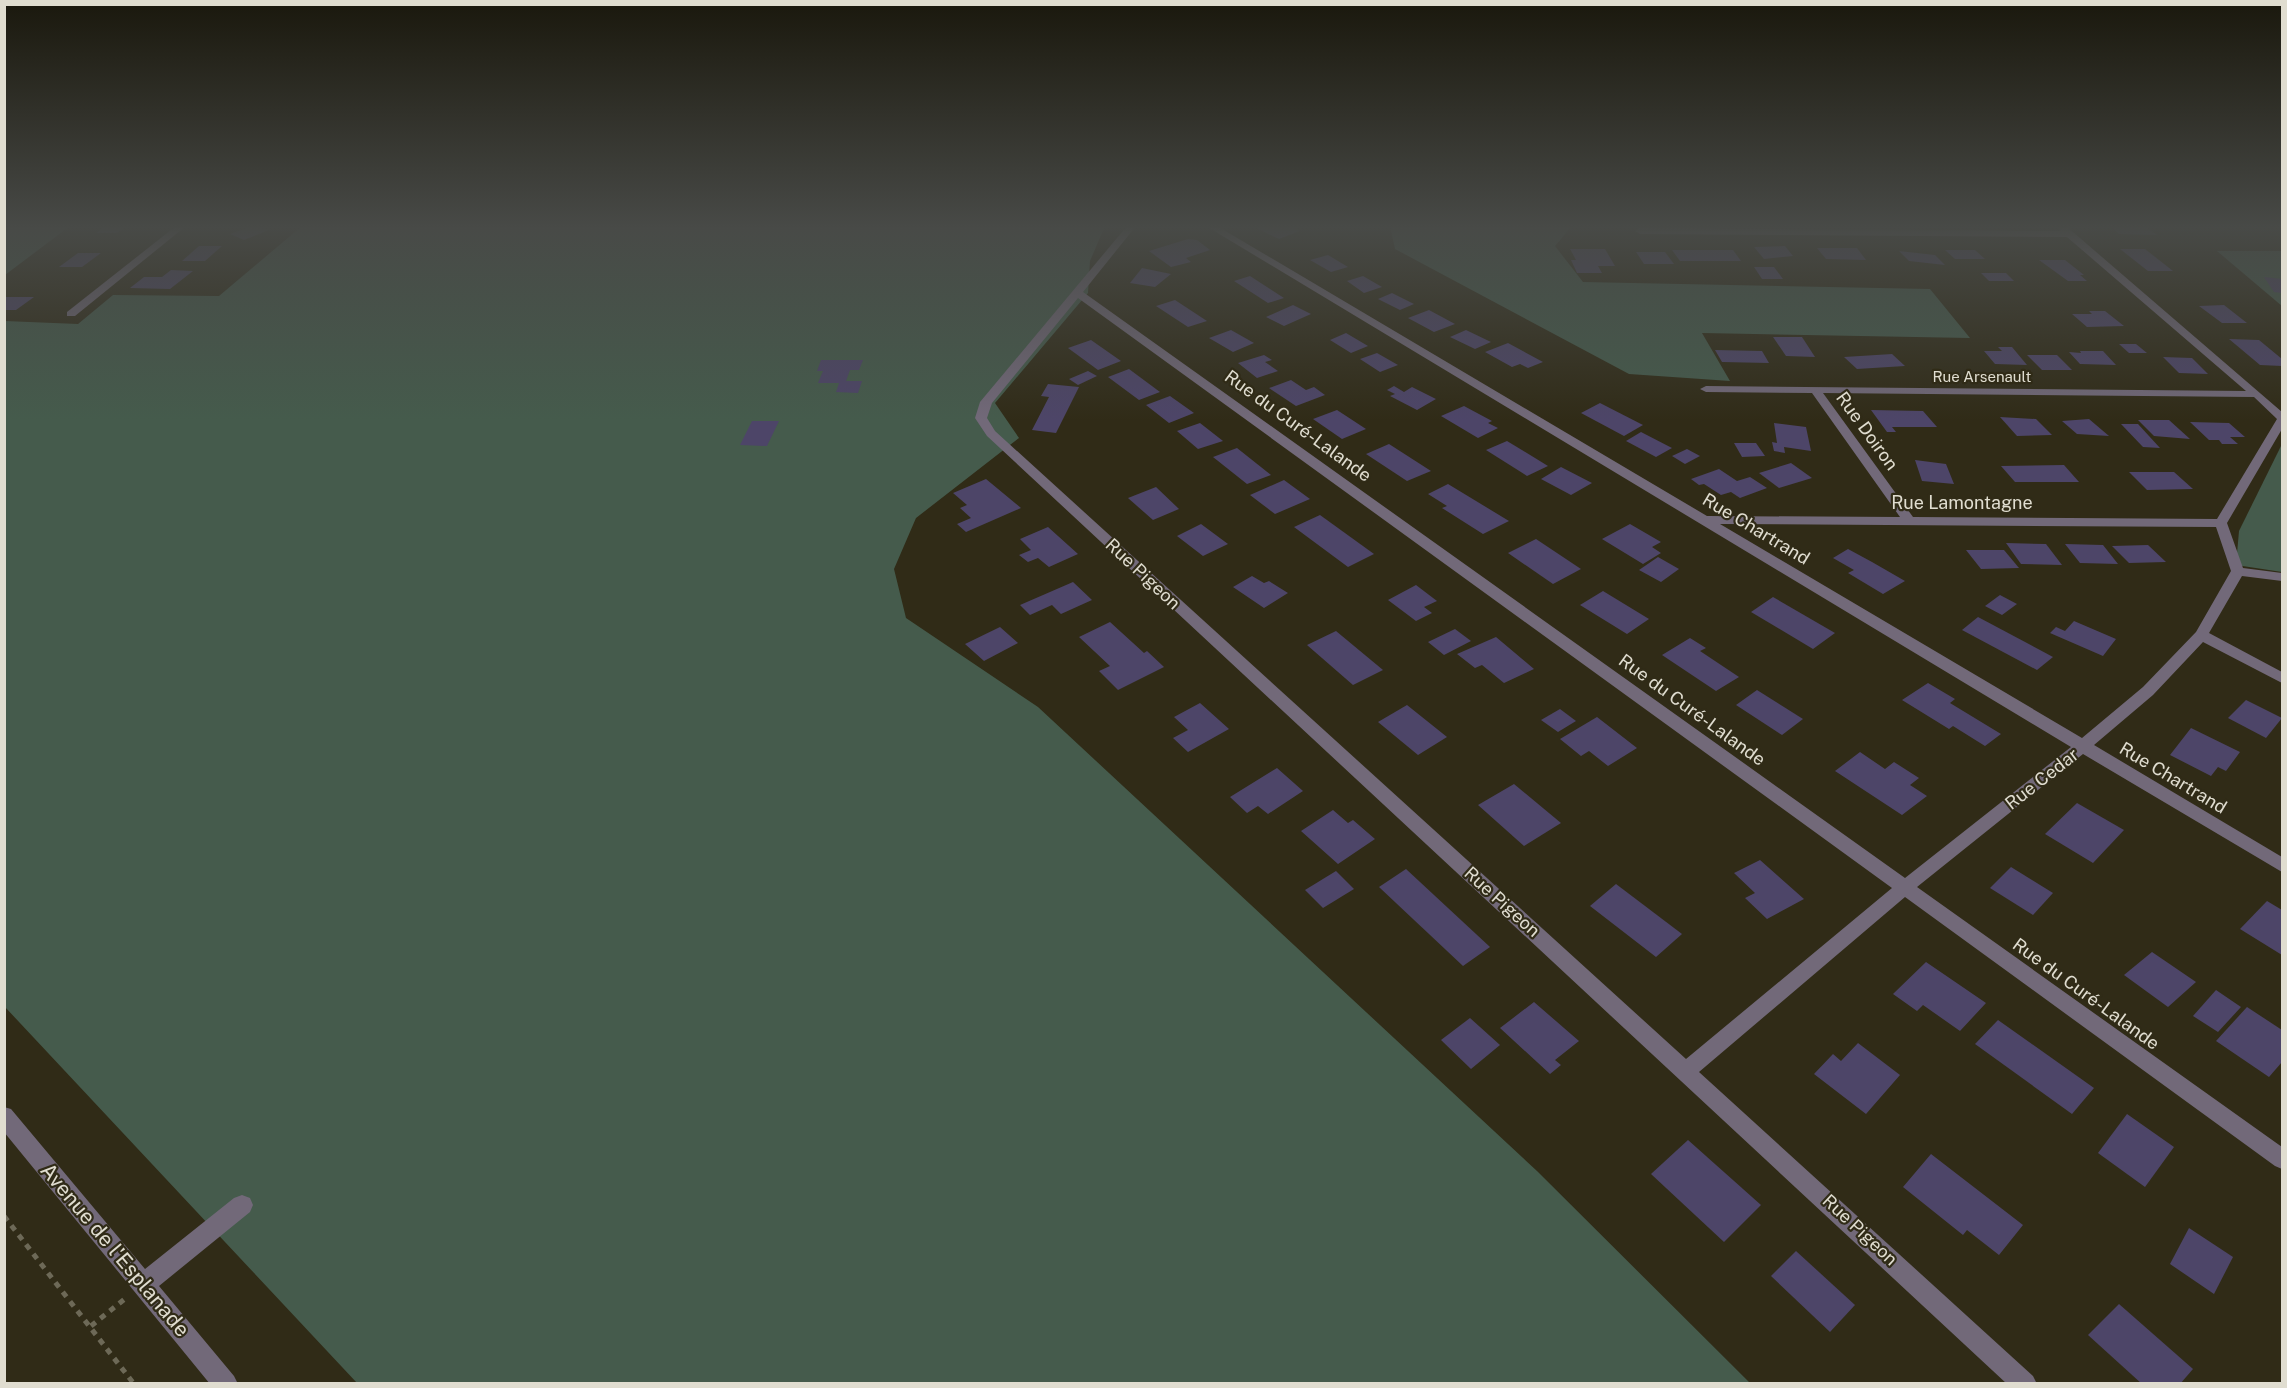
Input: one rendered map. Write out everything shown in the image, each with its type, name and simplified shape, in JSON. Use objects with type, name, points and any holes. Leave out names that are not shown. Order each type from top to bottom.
[{"type":"street","points":[[71,314],[100,291]]},
{"type":"street","name":"Rue Chartrand","points":[[1319,291],[2283,865]]},
{"type":"street","points":[[2136,291],[2258,394],[2283,419],[2221,523],[2238,571],[2283,577]]},
{"type":"street","name":"Rue Pigeon","points":[[1078,293],[986,402],[981,418],[991,433],[1687,1070],[2025,1383]]},
{"type":"street","name":"Rue du Curé-Lalande","points":[[1078,293],[2283,1159]]},
{"type":"street","name":"Rue Arsenault","points":[[1706,388],[2258,394]]},
{"type":"street","name":"Rue Doiron","points":[[1815,390],[1910,522]]},
{"type":"street","name":"Rue Lamontagne","points":[[1703,520],[2221,523]]},
{"type":"street","name":"Rue Cedar","points":[[1687,1070],[1905,888],[2082,747],[2148,691],[2201,636],[2238,571]]},
{"type":"street","points":[[2201,636],[2283,678]]},
{"type":"street","name":"Avenue de l'Esplanade","points":[[4,1116],[226,1383]]},
{"type":"street","points":[[144,1284],[242,1204]]},
{"type":"path","points":[[4,1216],[134,1383]]},
{"type":"path","points":[[91,1326],[144,1284]]},
{"type":"green space","points":[[225,291],[1088,291],[995,403],[1019,438],[916,518],[894,569],[906,618],[1038,707],[1537,1171],[1750,1383],[357,1383],[5,1007],[5,321],[78,324],[113,295],[219,296]]},
{"type":"green space","points":[[1473,291],[1931,291],[1970,338],[1702,333],[1730,381],[1629,374]]},
{"type":"green space","points":[[2264,291],[2282,291],[2282,306]]},
{"type":"green space","points":[[2282,444],[2282,572],[2236,565],[2239,531]]},
{"type":"building","points":[[1249,291],[1273,291],[1284,298],[1268,303]]},
{"type":"building","points":[[1392,293],[1414,304],[1400,310],[1378,299]]},
{"type":"building","points":[[4,297],[34,297],[16,310],[4,310]]},
{"type":"building","points":[[1175,300],[1207,321],[1188,327],[1156,306]]},
{"type":"building","points":[[1293,305],[1311,314],[1284,326],[1266,317]]},
{"type":"building","points":[[2224,305],[2247,323],[2222,323],[2199,306]]},
{"type":"building","points":[[1429,310],[1455,324],[1434,332],[1408,318]]},
{"type":"building","points":[[2089,311],[2105,311],[2124,326],[2087,327],[2072,314],[2092,314]]},
{"type":"building","points":[[1231,330],[1254,343],[1233,352],[1209,338]]},
{"type":"building","points":[[1466,330],[1491,342],[1475,349],[1450,337]]},
{"type":"building","points":[[1346,333],[1368,346],[1351,353],[1330,340]]},
{"type":"building","points":[[1773,337],[1802,337],[1815,357],[1786,356]]},
{"type":"building","points":[[2229,339],[2259,340],[2282,359],[2282,366],[2260,365]]},
{"type":"building","points":[[1091,340],[1121,361],[1098,370],[1068,348]]},
{"type":"building","points":[[1508,343],[1543,362],[1528,368],[1520,364],[1512,367],[1485,352]]},
{"type":"building","points":[[2119,344],[2136,344],[2147,353],[2129,353]]},
{"type":"building","points":[[1998,347],[2012,347],[2027,365],[1995,364],[1984,351],[2002,351]]},
{"type":"building","points":[[1715,350],[1762,351],[1769,363],[1722,362]]},
{"type":"building","points":[[2080,351],[2103,351],[2116,365],[2080,364],[2069,352],[2081,353]]},
{"type":"building","points":[[1377,353],[1398,365],[1380,372],[1360,359]]},
{"type":"building","points":[[1892,354],[1905,366],[1857,369],[1844,357]]},
{"type":"building","points":[[1264,355],[1272,360],[1265,362],[1278,371],[1257,378],[1238,363]]},
{"type":"building","points":[[2027,355],[2057,355],[2072,370],[2042,370]]},
{"type":"building","points":[[2163,357],[2192,358],[2208,374],[2179,373]]},
{"type":"building","points":[[821,360],[863,360],[859,370],[850,370],[846,381],[862,381],[858,393],[836,392],[839,383],[818,383],[823,371],[817,371]]},
{"type":"building","points":[[1129,369],[1160,392],[1139,400],[1108,377]]},
{"type":"building","points":[[1088,371],[1097,376],[1078,385],[1069,379]]},
{"type":"building","points":[[1291,380],[1306,390],[1314,387],[1325,395],[1296,406],[1269,388]]},
{"type":"building","points":[[1048,384],[1079,387],[1056,433],[1032,430],[1049,397],[1041,396]]},
{"type":"building","points":[[1394,386],[1404,392],[1412,387],[1436,399],[1417,410],[1390,396],[1395,394],[1387,390]]},
{"type":"building","points":[[1170,396],[1194,413],[1169,423],[1146,405]]},
{"type":"building","points":[[1600,403],[1643,425],[1624,436],[1581,413]]},
{"type":"building","points":[[1464,406],[1492,421],[1488,423],[1498,428],[1478,438],[1441,416]]},
{"type":"building","points":[[1337,410],[1366,429],[1342,439],[1313,419]]},
{"type":"building","points":[[1871,410],[1923,411],[1937,427],[1892,427],[1896,432],[1887,432]]},
{"type":"building","points":[[2000,417],[2036,419],[2052,435],[2017,436]]},
{"type":"building","points":[[2089,419],[2109,436],[2077,434],[2062,421]]},
{"type":"building","points":[[2138,420],[2169,420],[2190,439],[2154,436]]},
{"type":"building","points":[[752,421],[779,421],[767,446],[740,445]]},
{"type":"building","points":[[2190,422],[2229,423],[2245,437],[2230,437],[2238,444],[2222,444],[2219,440],[2209,440]]},
{"type":"building","points":[[1200,423],[1223,441],[1198,449],[1177,431]]},
{"type":"building","points":[[1774,423],[1806,427],[1811,451],[1784,447],[1785,453],[1774,451],[1772,442],[1777,443]]},
{"type":"building","points":[[2121,424],[2138,424],[2160,448],[2143,447]]},
{"type":"building","points":[[1641,432],[1672,448],[1656,457],[1626,441]]},
{"type":"building","points":[[1507,441],[1548,466],[1527,476],[1486,450]]},
{"type":"building","points":[[1734,443],[1756,443],[1765,456],[1742,457]]},
{"type":"building","points":[[1389,444],[1431,471],[1407,481],[1366,454]]},
{"type":"building","points":[[1237,448],[1271,475],[1247,484],[1213,457]]},
{"type":"building","points":[[1687,449],[1700,456],[1685,464],[1672,456]]},
{"type":"building","points":[[1915,460],[1946,464],[1954,484],[1922,481]]},
{"type":"building","points":[[1791,463],[1812,478],[1779,488],[1759,473]]},
{"type":"building","points":[[2064,465],[2079,482],[2015,482],[2001,466]]},
{"type":"building","points":[[1561,467],[1592,483],[1571,495],[1541,479]]},
{"type":"building","points":[[1719,469],[1737,481],[1750,477],[1767,488],[1740,498],[1731,492],[1721,495],[1691,479]]},
{"type":"building","points":[[2129,472],[2174,472],[2193,489],[2147,490]]},
{"type":"building","points":[[986,479],[1021,508],[966,532],[957,524],[971,518],[960,508],[967,505],[953,493]]},
{"type":"building","points":[[1284,480],[1310,499],[1275,514],[1250,495]]},
{"type":"building","points":[[1448,484],[1509,521],[1483,534],[1442,508],[1447,506],[1428,494]]},
{"type":"building","points":[[1156,487],[1179,509],[1153,520],[1128,498]]},
{"type":"building","points":[[1320,515],[1374,554],[1348,567],[1294,527]]},
{"type":"building","points":[[1201,524],[1228,544],[1203,556],[1177,536]]},
{"type":"building","points":[[1630,524],[1661,542],[1652,547],[1661,553],[1643,564],[1602,539]]},
{"type":"building","points":[[1048,527],[1078,554],[1049,567],[1038,558],[1028,562],[1019,555],[1031,550],[1020,539]]},
{"type":"building","points":[[1536,539],[1581,569],[1553,584],[1508,553]]},
{"type":"building","points":[[2006,543],[2046,544],[2062,565],[2021,564]]},
{"type":"building","points":[[2065,544],[2103,545],[2118,564],[2080,563]]},
{"type":"building","points":[[2148,545],[2166,562],[2129,563],[2112,546]]},
{"type":"building","points":[[1848,549],[1905,581],[1883,594],[1848,573],[1854,570],[1833,558]]},
{"type":"building","points":[[1966,550],[2004,550],[2019,568],[1981,569]]},
{"type":"building","points":[[1658,557],[1679,569],[1661,582],[1639,570]]},
{"type":"building","points":[[1252,576],[1264,583],[1269,581],[1288,593],[1264,608],[1233,587]]},
{"type":"building","points":[[1073,582],[1092,600],[1061,614],[1052,605],[1030,615],[1020,605]]},
{"type":"building","points":[[1416,585],[1437,601],[1424,607],[1432,613],[1416,621],[1388,600]]},
{"type":"building","points":[[1603,591],[1649,619],[1627,634],[1580,605]]},
{"type":"building","points":[[2000,595],[2017,604],[2002,615],[1985,606]]},
{"type":"building","points":[[1773,597],[1835,633],[1813,649],[1751,612]]},
{"type":"building","points":[[1978,617],[2053,657],[2037,670],[1962,630]]},
{"type":"building","points":[[2074,621],[2116,639],[2103,656],[2050,633],[2056,627],[2065,631]]},
{"type":"building","points":[[1110,622],[1144,653],[1147,651],[1164,667],[1118,690],[1099,671],[1110,666],[1079,637]]},
{"type":"building","points":[[1000,627],[1018,643],[984,661],[965,644]]},
{"type":"building","points":[[1455,629],[1471,641],[1444,655],[1428,642]]},
{"type":"building","points":[[1336,631],[1383,670],[1353,685],[1307,645]]},
{"type":"building","points":[[1496,637],[1534,669],[1504,683],[1482,665],[1475,668],[1457,654]]},
{"type":"building","points":[[1690,638],[1706,648],[1700,651],[1739,677],[1716,691],[1662,655]]},
{"type":"building","points":[[1928,683],[1955,699],[1950,703],[2001,734],[1985,746],[1953,726],[1949,729],[1902,700]]},
{"type":"building","points":[[1757,690],[1803,719],[1782,735],[1736,705]]},
{"type":"building","points":[[2246,700],[2282,718],[2266,738],[2228,718]]},
{"type":"building","points":[[1200,703],[1229,729],[1188,752],[1173,738],[1188,730],[1174,717]]},
{"type":"building","points":[[1407,705],[1447,737],[1418,755],[1378,722]]},
{"type":"building","points":[[1560,709],[1576,721],[1558,732],[1541,720]]},
{"type":"building","points":[[1597,717],[1637,748],[1608,766],[1589,751],[1581,756],[1560,739]]},
{"type":"building","points":[[2191,728],[2240,752],[2226,771],[2218,767],[2211,776],[2170,755]]},
{"type":"building","points":[[1860,752],[1885,769],[1894,762],[1919,778],[1910,785],[1927,796],[1902,815],[1835,771]]},
{"type":"building","points":[[1277,768],[1303,791],[1268,814],[1258,806],[1247,813],[1230,797]]},
{"type":"building","points":[[1514,784],[1561,823],[1524,846],[1478,805]]},
{"type":"building","points":[[2077,803],[2124,830],[2093,863],[2045,834]]},
{"type":"building","points":[[1333,810],[1348,823],[1353,820],[1375,839],[1338,864],[1301,831]]},
{"type":"building","points":[[1760,860],[1804,899],[1767,919],[1745,898],[1755,893],[1734,873]]},
{"type":"building","points":[[2011,867],[2053,893],[2033,915],[1990,888]]},
{"type":"building","points":[[1406,869],[1490,947],[1463,966],[1379,887]]},
{"type":"building","points":[[1336,871],[1354,889],[1323,908],[1305,890]]},
{"type":"building","points":[[1616,884],[1682,934],[1656,957],[1590,906]]},
{"type":"building","points":[[2267,901],[2282,910],[2282,955],[2240,929]]},
{"type":"building","points":[[2152,952],[2196,982],[2168,1007],[2124,975]]},
{"type":"building","points":[[1926,962],[1986,1003],[1960,1031],[1923,1005],[1917,1011],[1893,994]]},
{"type":"building","points":[[2216,990],[2241,1007],[2218,1032],[2193,1016]]},
{"type":"building","points":[[1534,1002],[1579,1041],[1555,1060],[1561,1065],[1550,1074],[1500,1028]]},
{"type":"building","points":[[2247,1007],[2282,1030],[2282,1062],[2269,1077],[2216,1041]]},
{"type":"building","points":[[1470,1018],[1500,1045],[1471,1069],[1441,1040]]},
{"type":"building","points":[[1998,1020],[2094,1088],[2072,1114],[1975,1044]]},
{"type":"building","points":[[1858,1043],[1900,1075],[1866,1114],[1814,1074],[1833,1054],[1841,1061]]},
{"type":"building","points":[[2127,1114],[2174,1147],[2145,1187],[2098,1153]]},
{"type":"building","points":[[1688,1140],[1761,1205],[1724,1242],[1651,1174]]},
{"type":"building","points":[[1931,1154],[2023,1225],[1999,1255],[1967,1230],[1963,1235],[1903,1187]]},
{"type":"building","points":[[2189,1228],[2233,1257],[2214,1294],[2170,1264]]},
{"type":"building","points":[[1796,1251],[1855,1305],[1830,1332],[1771,1276]]},
{"type":"building","points":[[2119,1304],[2193,1369],[2180,1384],[2142,1384],[2088,1335]]}]
